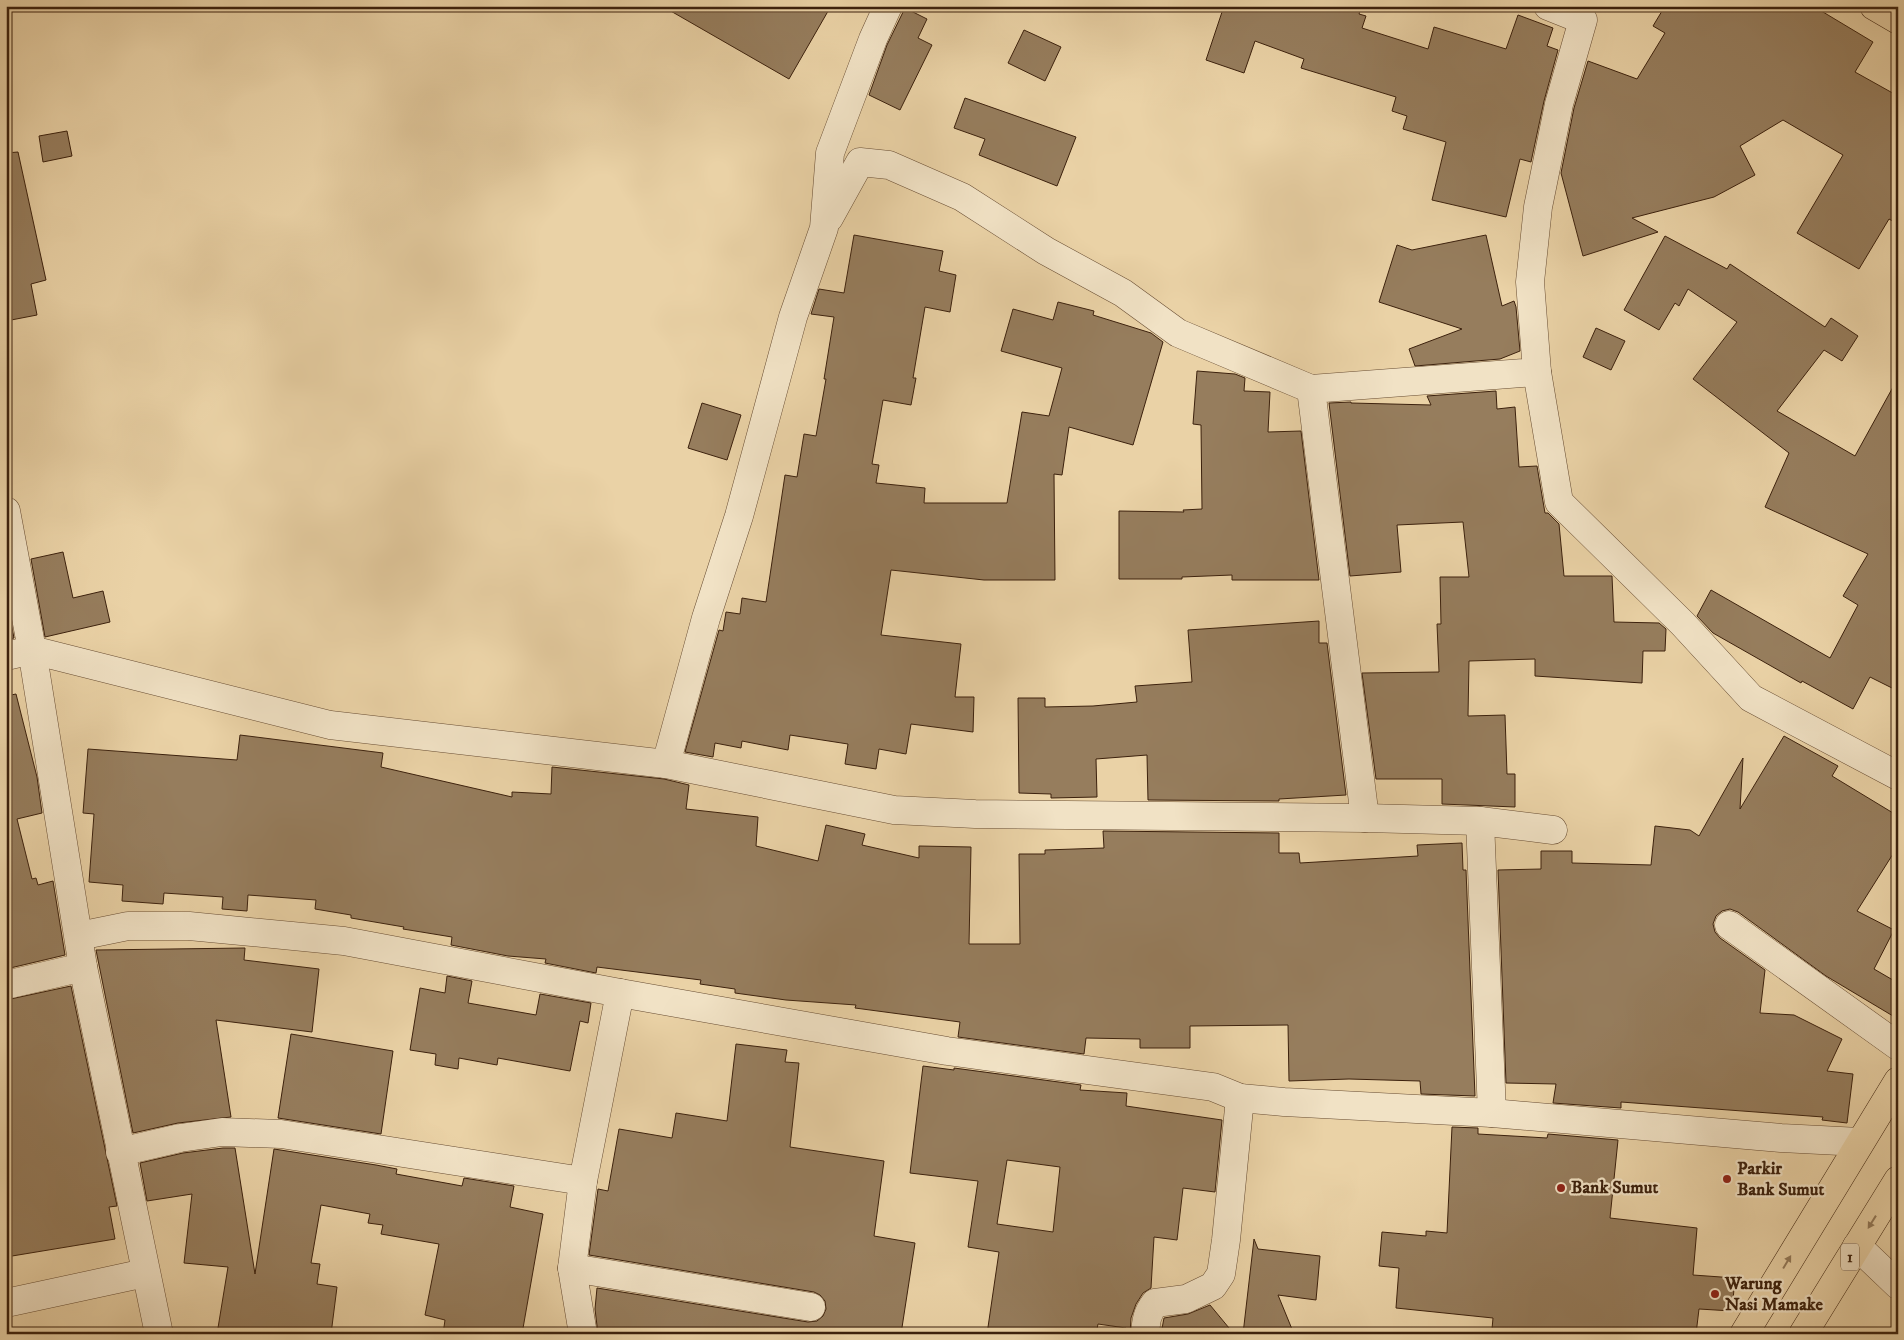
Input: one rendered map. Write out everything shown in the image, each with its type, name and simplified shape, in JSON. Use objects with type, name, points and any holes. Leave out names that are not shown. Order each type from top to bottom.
[{"type":"highway","points":[[1874,6],[1898,20]]},
{"type":"highway","points":[[1744,1334],[1898,1081]]},
{"type":"highway","name":"1","points":[[1803,1334],[1898,1180]]},
{"type":"street","points":[[824,228],[830,153],[873,38],[888,6]]},
{"type":"street","points":[[1548,6],[1589,13],[1559,104],[1538,207],[1530,282],[1537,372],[1559,502],[1683,624],[1751,698],[1898,776]]},
{"type":"street","points":[[666,764],[706,618],[739,516],[793,317],[824,228],[860,162],[889,165],[962,197],[1046,251],[1123,293],[1178,333],[1311,389],[1537,372]]},
{"type":"street","points":[[1311,389],[1365,818]]},
{"type":"street","points":[[6,511],[32,650],[83,967],[159,1334]]},
{"type":"street","points":[[6,656],[32,650],[330,725],[666,764],[894,810],[975,814],[1480,821],[1553,830]]},
{"type":"street","points":[[1480,821],[1492,1112]]},
{"type":"street","points":[[1730,925],[1898,1046]]},
{"type":"street","points":[[79,936],[128,926],[189,926],[344,941],[620,993],[947,1050],[1213,1087],[1240,1098],[1284,1102],[1492,1112],[1781,1138],[1860,1142]]},
{"type":"street","points":[[6,985],[83,967]]},
{"type":"street","points":[[582,1334],[572,1268],[583,1181],[620,993]]},
{"type":"street","points":[[1145,1334],[1146,1317],[1149,1309],[1155,1303],[1186,1300],[1212,1286],[1221,1274],[1240,1098]]},
{"type":"street","points":[[120,1152],[180,1138],[222,1132],[281,1134],[583,1181]]},
{"type":"street","points":[[1857,1246],[1898,1285]]},
{"type":"street","points":[[572,1268],[811,1307]]},
{"type":"street","points":[[6,1303],[146,1273]]},
{"type":"building","points":[[662,6],[831,6],[789,79]]},
{"type":"building","points":[[1224,6],[1362,6],[1359,14],[1366,16],[1362,28],[1428,49],[1434,27],[1506,49],[1518,15],[1553,28],[1547,46],[1558,50],[1544,101],[1531,162],[1520,159],[1506,217],[1432,200],[1446,142],[1403,129],[1407,116],[1392,111],[1396,97],[1301,68],[1304,59],[1255,41],[1244,73],[1206,60]]},
{"type":"building","points":[[1665,6],[1813,6],[1873,42],[1855,72],[1898,96],[1898,224],[1889,219],[1859,269],[1797,233],[1843,155],[1783,120],[1740,146],[1755,175],[1714,197],[1632,218],[1658,232],[1583,256],[1561,173],[1574,108],[1588,61],[1637,79],[1665,33],[1653,26]]},
{"type":"building","points":[[905,8],[927,19],[918,38],[932,45],[900,110],[869,95],[887,45]]},
{"type":"building","points":[[1024,30],[1061,47],[1045,81],[1008,63]]},
{"type":"building","points":[[965,98],[1076,137],[1057,186],[979,155],[985,139],[954,128]]},
{"type":"building","points":[[67,131],[72,156],[43,162],[39,136]]},
{"type":"building","points":[[18,152],[46,280],[31,284],[37,315],[6,321],[6,153]]},
{"type":"building","points":[[854,235],[943,251],[939,271],[956,275],[950,312],[925,307],[913,378],[916,378],[911,405],[883,400],[872,464],[879,465],[876,483],[925,488],[924,503],[1007,503],[1022,412],[1049,416],[1062,368],[1001,351],[1013,309],[1053,320],[1058,302],[1094,311],[1093,315],[1151,333],[1163,342],[1133,445],[1069,427],[1062,475],[1054,474],[1055,580],[984,580],[891,570],[881,635],[961,644],[955,697],[974,697],[973,732],[911,724],[906,754],[879,749],[876,769],[845,764],[848,744],[790,735],[788,750],[742,741],[741,748],[715,743],[713,757],[685,752],[719,630],[723,631],[726,612],[740,614],[742,598],[766,602],[785,475],[797,477],[804,434],[816,436],[826,379],[824,379],[834,317],[811,314],[819,289],[844,293]]},
{"type":"building","points":[[1486,235],[1502,306],[1514,301],[1516,307],[1520,351],[1500,359],[1415,366],[1409,349],[1462,329],[1379,302],[1397,245],[1412,250]]},
{"type":"building","points":[[1665,236],[1727,269],[1730,264],[1825,327],[1831,318],[1858,336],[1842,361],[1824,350],[1777,411],[1855,456],[1898,378],[1898,691],[1870,677],[1853,709],[1802,681],[1801,683],[1713,633],[1697,616],[1711,590],[1830,658],[1858,605],[1843,596],[1868,554],[1765,507],[1789,453],[1693,379],[1737,322],[1688,289],[1679,306],[1675,303],[1659,330],[1624,310]]},
{"type":"building","points":[[1596,328],[1625,341],[1611,370],[1583,357]]},
{"type":"building","points":[[1197,371],[1235,374],[1245,378],[1244,391],[1270,392],[1268,432],[1301,431],[1319,580],[1232,580],[1232,575],[1182,577],[1182,579],[1119,579],[1119,511],[1184,512],[1183,510],[1202,509],[1201,425],[1193,424]]},
{"type":"building","points":[[1496,391],[1497,409],[1515,407],[1519,467],[1537,466],[1545,513],[1548,513],[1559,524],[1564,576],[1612,576],[1614,622],[1659,623],[1666,629],[1665,651],[1643,651],[1642,683],[1535,676],[1535,659],[1469,661],[1468,716],[1505,715],[1507,774],[1515,774],[1515,807],[1442,804],[1442,779],[1376,779],[1362,673],[1439,672],[1437,624],[1441,624],[1440,577],[1469,577],[1463,522],[1397,525],[1401,572],[1350,576],[1329,403],[1431,405],[1427,396]]},
{"type":"building","points":[[702,403],[741,415],[727,460],[688,448]]},
{"type":"building","points":[[63,552],[73,598],[103,591],[110,622],[45,637],[31,559]]},
{"type":"building","points":[[6,597],[14,638],[6,640]]},
{"type":"building","points":[[1319,621],[1319,643],[1327,643],[1346,795],[1279,799],[1279,801],[1148,800],[1147,755],[1096,759],[1097,797],[1051,798],[1051,794],[1019,793],[1018,698],[1045,698],[1045,707],[1093,706],[1137,702],[1135,686],[1192,682],[1188,630]]},
{"type":"building","points":[[16,694],[37,777],[42,813],[17,819],[32,879],[36,878],[38,885],[53,881],[65,955],[6,969],[6,696]]},
{"type":"building","points":[[240,735],[383,753],[381,767],[512,797],[512,792],[551,794],[552,767],[664,779],[689,785],[686,809],[758,817],[756,846],[818,861],[826,825],[865,834],[862,845],[919,858],[919,846],[971,847],[969,944],[1020,944],[1019,854],[1045,854],[1045,850],[1104,848],[1103,831],[1279,833],[1279,853],[1299,853],[1300,863],[1418,856],[1417,845],[1462,843],[1463,870],[1466,870],[1475,1096],[1421,1094],[1420,1081],[1349,1079],[1289,1081],[1288,1025],[1190,1026],[1190,1048],[1140,1048],[1140,1039],[1086,1038],[1084,1054],[958,1037],[960,1022],[855,1008],[856,1005],[786,1000],[735,993],[735,989],[700,984],[701,980],[597,967],[596,973],[545,963],[546,959],[508,956],[451,945],[452,937],[403,929],[404,927],[351,918],[351,915],[315,909],[316,900],[248,895],[247,911],[222,909],[223,897],[164,893],[163,904],[122,901],[123,885],[89,882],[94,814],[83,813],[88,749],[237,760]]},
{"type":"building","points":[[1784,736],[1838,766],[1832,776],[1898,816],[1898,846],[1857,911],[1894,930],[1874,969],[1898,983],[1898,1019],[1826,976],[1738,912],[1730,909],[1722,911],[1716,916],[1713,924],[1715,932],[1720,938],[1765,970],[1760,1013],[1794,1015],[1842,1039],[1827,1071],[1853,1074],[1847,1123],[1822,1120],[1823,1117],[1621,1102],[1621,1108],[1553,1103],[1556,1084],[1506,1083],[1498,870],[1541,869],[1541,851],[1572,851],[1572,863],[1651,865],[1655,826],[1690,830],[1699,836],[1743,758],[1740,809]]},
{"type":"building","points":[[245,948],[244,960],[319,969],[312,1032],[216,1020],[231,1117],[178,1123],[133,1133],[96,950]]},
{"type":"building","points":[[447,976],[472,981],[468,1003],[536,1015],[540,994],[591,1003],[588,1023],[580,1021],[570,1071],[498,1058],[497,1065],[459,1058],[458,1069],[435,1065],[436,1054],[410,1050],[420,988],[445,993]]},
{"type":"building","points":[[71,986],[117,1206],[109,1207],[115,1239],[6,1257],[6,1000]]},
{"type":"building","points":[[291,1034],[393,1051],[381,1134],[278,1118]]},
{"type":"building","points":[[736,1044],[787,1050],[785,1062],[799,1063],[790,1147],[884,1161],[874,1236],[915,1243],[901,1334],[598,1334],[595,1309],[597,1288],[808,1322],[817,1321],[823,1316],[826,1309],[825,1301],[814,1292],[589,1255],[598,1189],[608,1191],[619,1129],[672,1138],[676,1113],[727,1121]]},
{"type":"building","points":[[923,1066],[954,1070],[954,1068],[1081,1085],[1080,1090],[1127,1093],[1126,1106],[1222,1120],[1215,1192],[1183,1188],[1177,1240],[1154,1237],[1151,1288],[1143,1293],[1136,1304],[1131,1318],[1130,1334],[1120,1334],[1119,1331],[1126,1328],[1098,1324],[1096,1334],[987,1334],[999,1252],[968,1247],[978,1181],[910,1173]],"holes":[[[1007,1160],[1060,1167],[1053,1232],[997,1224]]]},
{"type":"building","points":[[1452,1127],[1478,1128],[1478,1134],[1547,1138],[1548,1134],[1618,1140],[1610,1218],[1697,1228],[1693,1275],[1735,1278],[1732,1311],[1699,1309],[1696,1334],[1531,1334],[1492,1329],[1493,1318],[1396,1308],[1399,1268],[1379,1266],[1382,1232],[1426,1236],[1426,1231],[1447,1233]]},
{"type":"building","points":[[235,1148],[255,1274],[274,1149],[397,1169],[396,1174],[462,1186],[464,1178],[514,1186],[510,1207],[543,1214],[522,1334],[443,1334],[445,1320],[425,1315],[439,1244],[381,1234],[383,1225],[368,1223],[370,1214],[321,1205],[311,1263],[320,1264],[317,1284],[337,1287],[331,1334],[217,1334],[228,1267],[184,1263],[192,1194],[147,1201],[140,1163],[183,1153]]},
{"type":"building","points":[[1254,1239],[1258,1249],[1320,1256],[1316,1300],[1278,1295],[1294,1334],[1243,1334]]},
{"type":"building","points":[[1210,1305],[1234,1334],[1161,1334],[1164,1318],[1188,1314]]},
{"type":"place","name":"Parkir Bank Sumut","points":[[1727,1179]]},
{"type":"place","name":"Bank Sumut","points":[[1561,1188]]},
{"type":"place","name":"Warung Nasi Mamake","points":[[1715,1294]]}]
